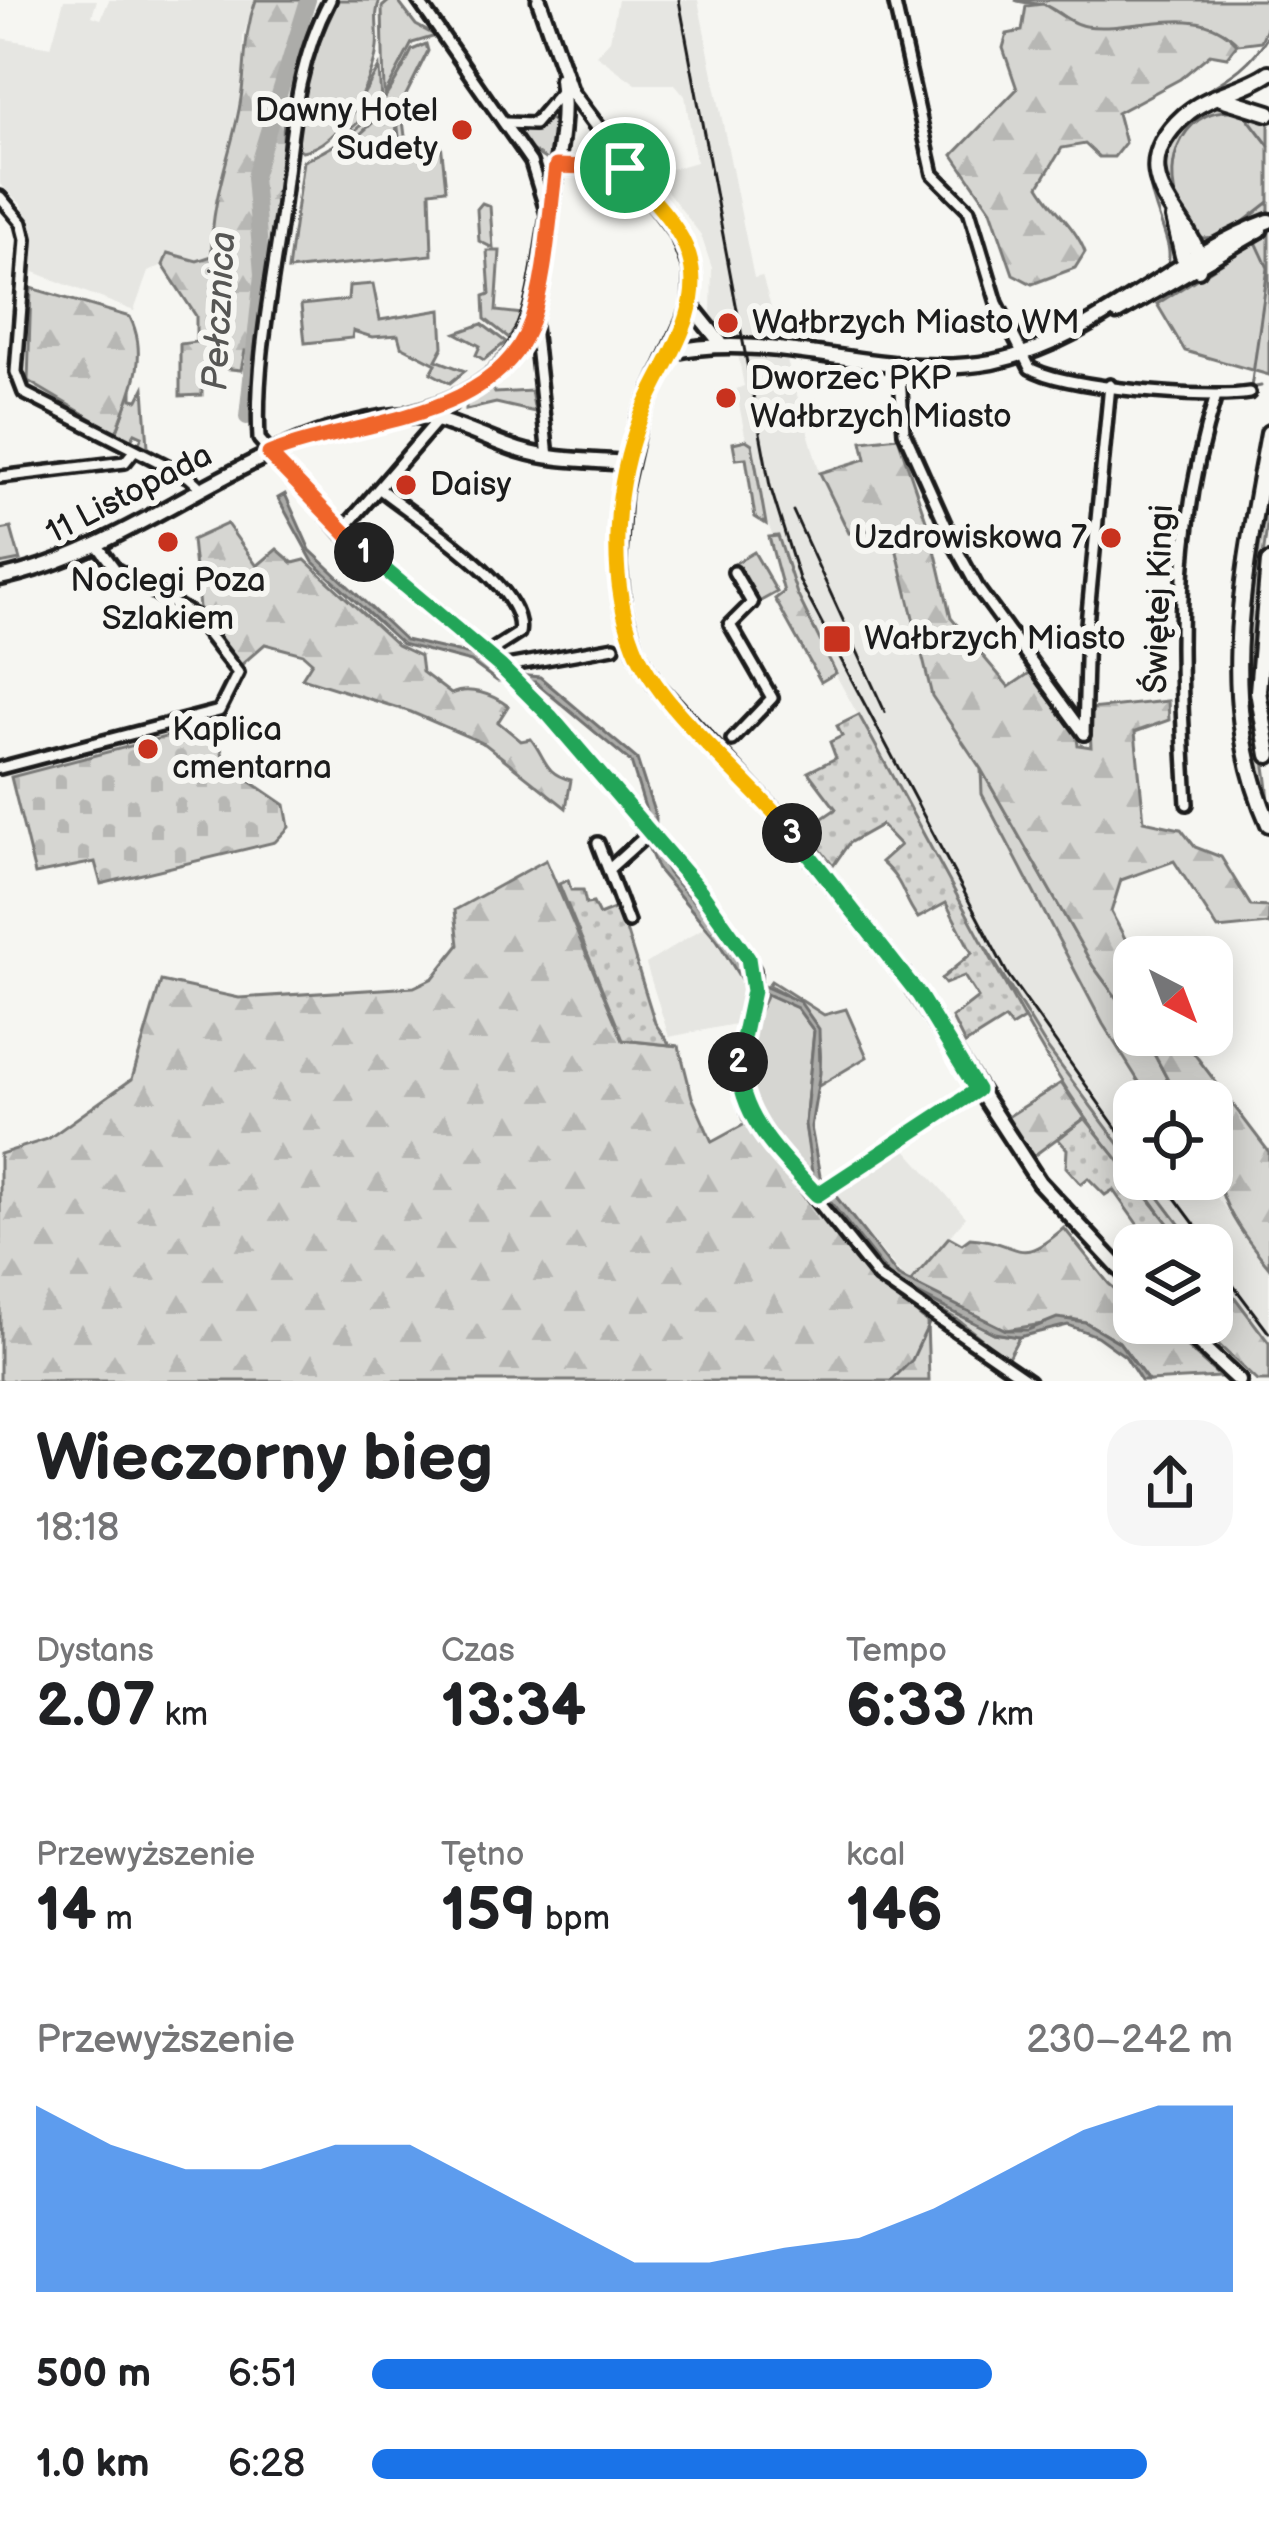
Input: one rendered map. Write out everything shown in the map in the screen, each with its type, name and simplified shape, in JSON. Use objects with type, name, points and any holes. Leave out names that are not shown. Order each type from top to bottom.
[{"type":"main road","points":[[401,416],[456,398],[496,371],[522,342],[533,317],[563,89],[539,0]]},
{"type":"main road","points":[[560,69],[595,131],[686,247],[692,271],[691,306],[640,420],[628,463],[618,563],[626,623],[646,671],[791,831],[919,995],[1049,1195],[1113,1262]]},
{"type":"main road","points":[[1194,262],[1160,184],[1161,151],[1179,120],[1269,73]]},
{"type":"main road","points":[[1216,98],[1238,99],[1269,112]]},
{"type":"main road","points":[[556,166],[625,168]]},
{"type":"main road","points":[[672,352],[722,343],[899,365],[976,364],[1021,354],[1105,318],[1194,262],[1269,223]]},
{"type":"main road","points":[[691,306],[722,343]]},
{"type":"main road","name":"11 Listopada","points":[[0,578],[98,546],[269,454],[323,434],[401,416],[437,420],[548,457],[628,463]]},
{"type":"main road","points":[[1269,433],[1247,565],[1237,679],[1243,752],[1269,824]]},
{"type":"main road","points":[[1269,562],[1258,691],[1269,755]]},
{"type":"main road","points":[[1200,1344],[1239,1381]]},
{"type":"street","points":[[330,0],[305,52],[289,134],[260,371],[259,439],[341,532],[518,683],[748,958],[753,985],[738,1060],[739,1089],[750,1117],[878,1277],[1029,1381]]},
{"type":"street","points":[[418,0],[531,162],[548,220]]},
{"type":"street","points":[[894,0],[933,174],[969,210],[997,304],[1021,354],[1037,373],[1215,399],[1249,393]]},
{"type":"street","points":[[505,123],[534,124],[550,112],[563,89]]},
{"type":"street","points":[[531,162],[556,166]]},
{"type":"street","points":[[0,196],[22,223],[26,239],[19,383],[34,401],[189,476],[202,489]]},
{"type":"street","points":[[533,317],[548,457]]},
{"type":"street","points":[[899,365],[909,447],[956,548],[979,590],[1084,734],[1087,624],[1110,385]]},
{"type":"street","points":[[341,532],[456,398]]},
{"type":"street","name":"Świętej Kingi","points":[[1187,804],[1179,630],[1184,537],[1195,466],[1215,399]]},
{"type":"street","points":[[0,477],[124,462],[133,452]]},
{"type":"street","points":[[380,489],[474,560],[518,613],[519,633],[486,654]]},
{"type":"street","points":[[0,768],[219,711],[238,673],[193,615],[115,569],[98,546]]},
{"type":"street","points":[[732,740],[772,698],[730,625],[752,603],[734,572]]},
{"type":"street","points":[[503,669],[614,647]]},
{"type":"street","points":[[609,869],[648,835]]},
{"type":"street","points":[[598,843],[628,922]]},
{"type":"street","points":[[817,1195],[977,1090]]},
{"type":"shaded area","points":[[64,0],[97,0],[92,16],[101,19],[109,0],[256,0],[243,36],[243,81],[213,223],[212,256],[197,261],[168,253],[163,265],[148,272],[134,311],[34,272],[34,242],[22,205],[0,184],[0,38],[51,47]]},
{"type":"shaded area","points":[[618,0],[698,0],[754,278],[762,276],[820,473],[849,533],[891,526],[932,696],[981,769],[982,794],[1113,1040],[1113,1056],[1123,1056],[1138,1080],[1113,1080],[1113,1136],[1046,1046],[986,948],[799,608],[763,510],[752,445],[746,440],[736,389],[744,386],[735,338],[719,329],[711,313],[712,268],[701,235],[654,174],[696,162],[685,96],[675,84],[636,84],[596,55],[610,40]]},
{"type":"shaded area","points":[[285,494],[310,550],[405,640],[475,656],[494,673],[540,677],[637,759],[656,818],[655,846],[668,873],[711,921],[750,980],[800,1002],[819,1029],[820,1073],[811,1127],[820,1176],[898,1276],[1006,1330],[1028,1330],[1057,1318],[1085,1322],[1113,1338],[1113,1344],[1120,1344],[1148,1381],[1141,1381],[1125,1356],[1097,1336],[1068,1325],[1019,1337],[994,1333],[893,1281],[813,1180],[805,1124],[814,1031],[797,1008],[744,984],[717,940],[658,870],[646,842],[647,814],[631,762],[535,682],[497,681],[471,662],[402,644],[313,562],[278,498]]},
{"type":"shaded area","points":[[706,926],[749,988],[740,1023],[669,1037],[646,964]]},
{"type":"shaded area","points":[[903,1146],[966,1217],[909,1284],[832,1191]]},
{"type":"shaded area","points":[[1161,1200],[1219,1200],[1269,1267],[1269,1343],[1233,1295],[1233,1224],[1179,1224]]},
{"type":"green space","points":[[256,0],[308,0],[284,101],[282,187],[255,352],[245,351],[241,370],[202,366],[202,395],[180,396],[180,344],[196,342],[196,316],[163,265],[168,253],[197,261],[212,256],[215,212],[240,104]]},
{"type":"green space","points":[[338,0],[380,0],[374,61],[362,94],[341,125],[316,147],[302,151],[292,143],[309,65]]},
{"type":"green space","points":[[397,0],[416,25],[436,36],[412,43],[384,96],[382,7]]},
{"type":"green space","points":[[1015,0],[1269,0],[1269,23],[1261,41],[1238,44],[1203,24],[1101,29],[1081,26],[1048,7]]},
{"type":"green space","points":[[1043,4],[1085,26],[1166,21],[1205,24],[1237,44],[1227,57],[1210,54],[1180,79],[1117,113],[1125,143],[1114,157],[1099,157],[1085,144],[1062,148],[1039,186],[1085,252],[1075,268],[1032,284],[1013,274],[991,210],[953,155],[1017,89],[1003,48],[1007,34],[1022,31],[1026,6]]},
{"type":"green space","points":[[426,44],[428,51],[401,105],[406,144],[441,142],[446,189],[430,191],[432,255],[288,270],[303,161],[341,141],[369,117],[412,50]],"holes":[[[391,106],[396,110],[400,145],[392,151],[358,151],[355,139]]]},
{"type":"green space","points":[[379,67],[381,102],[337,141]]},
{"type":"green space","points":[[1227,104],[1269,117],[1269,215],[1200,244],[1167,186],[1166,157],[1188,122]]},
{"type":"green space","points":[[391,106],[396,110],[397,149],[358,151],[355,139]]},
{"type":"green space","points":[[549,119],[556,124],[548,161],[527,147],[515,129],[535,128]]},
{"type":"green space","points":[[482,203],[490,206],[493,248],[479,241],[477,209]]},
{"type":"green space","points":[[1269,233],[1269,375],[1185,351],[1157,304]]},
{"type":"green space","points":[[487,251],[500,251],[496,311],[523,314],[509,338],[485,319],[484,296],[490,294]]},
{"type":"green space","points":[[373,284],[380,320],[441,310],[443,347],[436,360],[465,371],[450,383],[431,373],[436,364],[401,346],[398,335],[372,337],[353,331],[352,338],[305,343],[301,305],[348,300],[349,286]]},
{"type":"green space","points":[[31,288],[130,317],[138,361],[116,433],[28,381]]},
{"type":"green space","points":[[482,324],[506,342],[484,360],[476,355],[480,346],[456,333]]},
{"type":"green space","points":[[492,387],[495,393],[531,391],[535,412],[496,403],[466,410],[466,403]]},
{"type":"green space","points":[[144,388],[147,450],[138,445],[142,436],[135,433],[130,441],[116,433],[132,389],[132,399],[138,400]]},
{"type":"green space","points":[[898,437],[933,541],[951,618],[1009,687],[1031,672],[1074,723],[1078,745],[1091,747],[1089,709],[1168,701],[1169,720],[1135,732],[1144,821],[1181,829],[1195,847],[1221,857],[1251,906],[1269,907],[1269,924],[1218,929],[1174,861],[1121,880],[1111,912],[1124,936],[1113,936],[1113,993],[981,769],[932,696],[891,527],[849,533],[820,473],[866,459],[862,441]]},
{"type":"green space","points":[[746,440],[752,444],[766,524],[755,517],[746,458],[736,459],[733,443]]},
{"type":"green space","points":[[1269,486],[1251,663],[1269,812],[1250,727],[1247,649]]},
{"type":"green space","points":[[227,524],[257,566],[277,549],[293,563],[305,560],[397,645],[420,656],[422,672],[451,694],[480,692],[508,706],[498,722],[521,741],[531,739],[550,769],[571,780],[566,808],[485,744],[411,712],[302,678],[312,662],[303,654],[265,644],[240,666],[199,608],[192,540]]},
{"type":"green space","points":[[11,528],[20,560],[0,564],[0,530]]},
{"type":"green space","points":[[778,536],[797,594],[836,673],[821,682],[775,599],[784,592],[769,537]]},
{"type":"green space","points":[[754,552],[777,592],[757,603],[734,564]]},
{"type":"green space","points":[[859,715],[1024,1019],[1011,1027],[1005,1019],[965,1044],[952,1018],[978,998],[964,976],[945,984],[941,979],[972,953],[946,903],[918,918],[881,862],[900,845],[881,825],[849,843],[833,866],[805,830],[836,809],[808,772],[836,758],[830,742],[842,736],[837,726]]},
{"type":"green space","points":[[215,724],[225,764],[285,805],[289,827],[275,842],[101,884],[95,862],[35,874],[11,777]]},
{"type":"green space","points":[[981,769],[1113,993],[1113,1040],[1103,1024],[982,794]]},
{"type":"green space","points":[[546,860],[623,1040],[679,1046],[692,1097],[712,1142],[747,1123],[857,1262],[927,1322],[929,1381],[0,1381],[0,1154],[48,1139],[132,1079],[161,981],[239,998],[414,987],[433,978],[459,945],[455,910]]},
{"type":"green space","points":[[568,880],[571,890],[583,890],[586,904],[593,903],[599,915],[619,907],[655,1023],[670,1045],[623,1040],[559,884]]},
{"type":"green space","points":[[986,948],[1046,1046],[1113,1136],[1113,1153],[1039,1045]]},
{"type":"green space","points":[[771,981],[824,1015],[846,1009],[867,1057],[817,1087],[821,1053],[814,1025],[797,1003],[768,985]]},
{"type":"green space","points":[[767,994],[798,1008],[814,1031],[805,1124],[815,1184],[768,1140],[748,1101],[742,1058],[746,1037]]},
{"type":"green space","points":[[1123,1056],[1155,1056],[1168,1080],[1138,1080]]},
{"type":"green space","points":[[1155,1056],[1196,1056],[1214,1080],[1168,1080]]},
{"type":"green space","points":[[1061,1083],[1085,1118],[1032,1157],[1006,1118]]},
{"type":"green space","points":[[1233,1105],[1269,1152],[1269,1267],[1225,1200],[1233,1200]]},
{"type":"green space","points":[[1085,1118],[1113,1153],[1113,1190],[1105,1195],[1088,1178],[1081,1184],[1066,1167],[1067,1149],[1058,1139]]},
{"type":"green space","points":[[826,1195],[894,1282],[994,1333],[1019,1337],[1007,1359],[958,1320],[886,1279]]},
{"type":"green space","points":[[1120,1200],[1150,1200],[1169,1224],[1137,1224]]},
{"type":"green space","points":[[1151,1200],[1161,1200],[1179,1224],[1168,1224]]},
{"type":"green space","points":[[1064,1228],[1113,1287],[1113,1338],[1072,1319],[1006,1330],[909,1284],[949,1237],[962,1244],[970,1238],[1027,1251]]},
{"type":"green space","points":[[1233,1295],[1269,1343],[1269,1381],[1257,1381],[1218,1344],[1233,1344]]},
{"type":"green space","points":[[1120,1344],[1183,1344],[1220,1377],[1148,1381]]},
{"type":"waterway","name":"Pełcznica","points":[[247,417],[262,274],[254,177],[308,0]]},
{"type":"waterway","points":[[1165,270],[1168,245],[1149,177],[1155,138],[1178,109],[1241,68],[1269,34]]},
{"type":"waterway","points":[[1180,209],[1174,191],[1175,155],[1192,125],[1223,111],[1244,113],[1269,146]]},
{"type":"waterway","points":[[1233,230],[1269,202]]},
{"type":"waterway","points":[[1195,232],[1202,238],[1219,237]]},
{"type":"waterway","points":[[1257,244],[1268,268],[1251,388],[1261,386]]},
{"type":"waterway","points":[[1036,341],[1048,338]]},
{"type":"waterway","points":[[891,1381],[912,1360],[931,1319]]},
{"type":"railway","points":[[679,0],[770,486],[800,582],[1008,975],[1113,1123]]},
{"type":"railway","points":[[793,511],[885,712]]},
{"type":"railway","points":[[1177,1200],[1194,1224]]},
{"type":"railway","points":[[1233,1285],[1269,1333]]},
{"type":"place","name":"Dawny Hotel Sudety","points":[[462,130]]},
{"type":"place","name":"Wałbrzych Miasto WM","points":[[728,323]]},
{"type":"place","name":"Dworzec PKP Wałbrzych Miasto","points":[[726,398]]},
{"type":"place","name":"Daisy","points":[[406,485]]},
{"type":"place","name":"Uzdrowiskowa 7","points":[[1111,538]]},
{"type":"place","name":"Noclegi Poza Szlakiem","points":[[168,542]]},
{"type":"place","name":"Wałbrzych Miasto","points":[[837,639]]},
{"type":"place","name":"Kaplica cmentarna","points":[[148,749]]},
{"type":"route","points":[[556,166],[625,168],[686,247],[693,292],[685,323],[640,420],[625,478],[618,563],[631,637],[655,684],[780,818],[895,962],[977,1090],[817,1195],[750,1117],[739,1089],[741,1035],[754,970],[701,892],[550,716],[501,667],[351,541],[269,454],[317,436],[447,403],[488,378],[522,342],[533,317],[556,166]]}]
